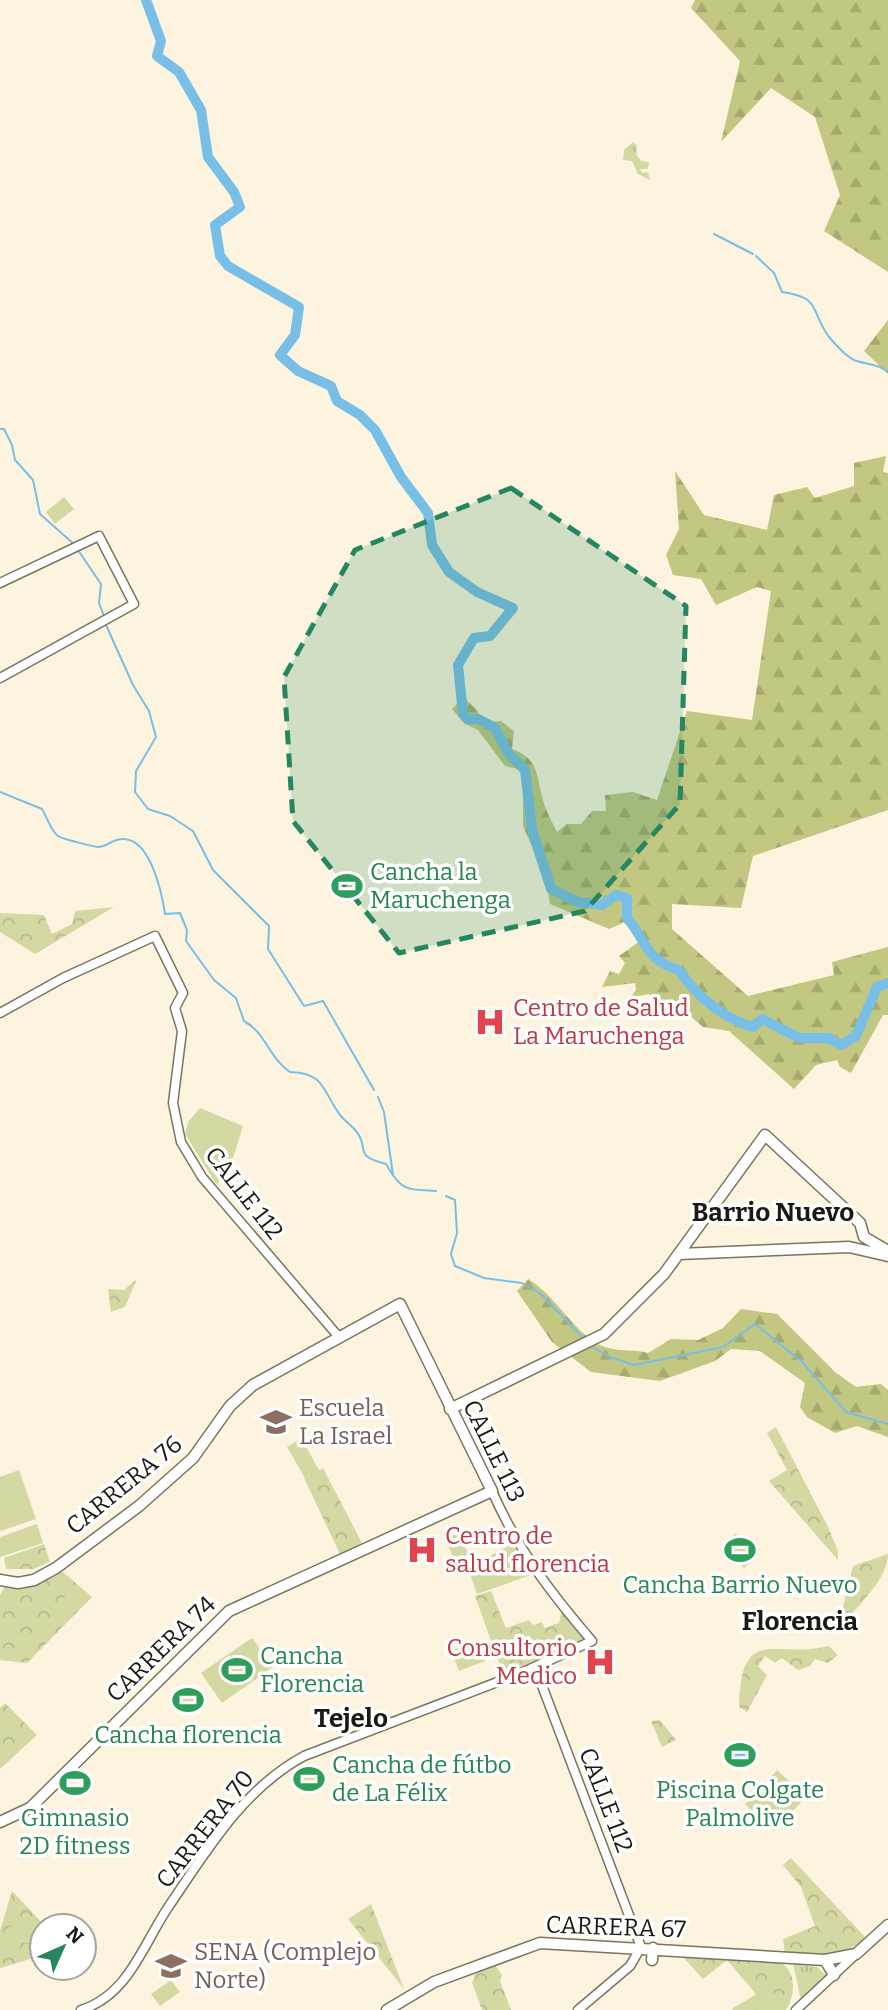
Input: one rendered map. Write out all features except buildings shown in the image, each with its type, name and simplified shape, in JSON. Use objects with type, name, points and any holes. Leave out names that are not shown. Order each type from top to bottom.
[{"type":"main road","points":[[450,1409],[604,1334],[638,1303],[679,1254],[765,1136],[860,1223],[864,1237],[888,1254]]},
{"type":"main road","points":[[679,1254],[849,1247],[858,1245],[864,1237]]},
{"type":"main road","points":[[849,1247],[888,1254]]},
{"type":"main road","name":"CARRERA 76","points":[[0,1580],[18,1583],[57,1568],[139,1506],[193,1458],[230,1406],[253,1385],[400,1304]]},
{"type":"main road","name":"CALLE 113","points":[[400,1304],[492,1491]]},
{"type":"main road","name":"CARRERA 74","points":[[0,1822],[30,1808],[229,1611],[492,1491]]},
{"type":"main road","points":[[856,1954],[888,1924]]},
{"type":"main road","name":"CARRERA 67","points":[[387,2010],[434,1982],[540,1943],[640,1947],[655,1954],[825,1960],[856,1954]]},
{"type":"main road","points":[[825,1960],[834,1975]]},
{"type":"street","points":[[0,583],[99,536],[134,604],[113,618],[0,678]]},
{"type":"street","name":"CALLE 112","points":[[0,1013],[64,978],[155,936],[183,993],[175,1008],[183,1031],[173,1104],[181,1142],[202,1177],[338,1336]]},
{"type":"street","name":"CALLE 113","points":[[492,1491],[507,1525],[536,1574],[592,1641]]},
{"type":"street","name":"CARRERA 70","points":[[81,2010],[104,1999],[124,1980],[168,1908],[211,1846],[243,1803],[276,1772],[304,1756],[534,1667],[592,1641]]},
{"type":"street","name":"CALLE 112","points":[[534,1667],[640,1947]]},
{"type":"street","points":[[578,2010],[630,1966],[639,1955],[640,1947]]},
{"type":"street","points":[[796,2010],[856,1954]]},
{"type":"highlighted area","points":[[511,488],[686,606],[680,804],[585,911],[399,953],[293,821],[284,677],[355,550]]},
{"type":"green space","points":[[695,0],[888,0],[888,272],[824,231],[840,195],[815,117],[771,88],[721,142],[740,61],[691,8]]},
{"type":"green space","points":[[633,142],[637,146],[636,154],[641,161],[649,162],[648,169],[640,169],[642,173],[648,172],[650,180],[638,174],[632,161],[623,160],[624,150]]},
{"type":"green space","points":[[888,320],[888,374],[864,351]]},
{"type":"green space","points":[[886,456],[883,472],[888,473],[888,810],[753,856],[741,908],[672,904],[672,929],[748,996],[834,975],[832,962],[888,947],[888,1015],[883,1015],[851,1073],[840,1067],[837,1060],[816,1065],[794,1089],[729,1031],[703,1027],[679,1006],[662,1014],[649,994],[633,997],[625,1004],[636,990],[635,983],[602,987],[610,971],[619,974],[625,963],[619,956],[640,941],[625,922],[609,929],[550,904],[545,876],[523,826],[523,770],[505,766],[478,730],[465,724],[452,709],[463,697],[478,711],[481,723],[501,721],[514,731],[512,749],[532,763],[544,804],[557,832],[567,824],[581,824],[592,811],[606,811],[605,795],[633,792],[657,800],[687,711],[752,720],[771,591],[757,587],[716,605],[701,579],[673,575],[666,555],[679,529],[675,471],[704,515],[767,530],[774,495],[807,487],[815,498],[854,486],[854,463]]},
{"type":"green space","points":[[64,497],[74,509],[55,524],[46,512]]},
{"type":"green space","name":"Cancha la Maruchenga","points":[[347,870],[363,886],[348,902],[332,885]]},
{"type":"green space","points":[[114,907],[35,954],[0,932],[0,913],[44,915],[52,934],[72,924],[75,911]]},
{"type":"green space","points":[[200,1108],[243,1126],[233,1158],[217,1185],[185,1134],[188,1122]]},
{"type":"green space","points":[[137,1279],[125,1307],[111,1312],[108,1289],[124,1290]]},
{"type":"green space","points":[[528,1279],[548,1295],[585,1335],[605,1347],[616,1349],[648,1353],[671,1339],[698,1340],[723,1328],[741,1309],[777,1314],[835,1372],[856,1387],[881,1384],[888,1390],[888,1437],[857,1426],[835,1433],[807,1417],[800,1407],[805,1383],[760,1351],[731,1349],[715,1361],[660,1381],[591,1372],[552,1342],[517,1291]]},
{"type":"green space","points":[[776,1427],[828,1527],[838,1551],[838,1560],[769,1481],[787,1470],[767,1433]]},
{"type":"green space","points":[[301,1438],[319,1470],[305,1478],[287,1447]]},
{"type":"green space","points":[[323,1468],[362,1543],[340,1554],[304,1478]]},
{"type":"green space","points":[[19,1470],[36,1519],[0,1531],[0,1477]]},
{"type":"green space","points":[[37,1524],[43,1543],[0,1557],[0,1537]]},
{"type":"green space","points":[[459,1533],[470,1557],[456,1563],[445,1539]]},
{"type":"green space","name":"Cancha Barrio Nuevo","points":[[736,1533],[757,1557],[744,1568],[723,1544]]},
{"type":"green space","points":[[44,1544],[50,1562],[33,1569],[6,1569],[4,1558]]},
{"type":"green space","points":[[512,1544],[534,1574],[477,1594],[468,1568]]},
{"type":"green space","points":[[888,1554],[878,1582],[843,1624],[839,1623],[853,1566]]},
{"type":"green space","points":[[63,1572],[92,1597],[27,1663],[0,1660],[0,1595],[5,1586],[35,1586]]},
{"type":"green space","points":[[71,1591],[84,1603],[66,1622],[53,1610]]},
{"type":"green space","points":[[491,1591],[506,1628],[529,1620],[533,1625],[542,1622],[545,1628],[559,1623],[562,1609],[584,1636],[582,1642],[503,1674],[475,1596]]},
{"type":"green space","name":"Cancha Florencia","points":[[252,1638],[273,1667],[222,1703],[201,1673]]},
{"type":"green space","points":[[477,1641],[485,1661],[459,1671],[451,1651]]},
{"type":"green space","points":[[829,1646],[838,1655],[828,1663],[815,1659],[810,1666],[798,1670],[782,1658],[775,1663],[765,1656],[758,1666],[767,1675],[747,1712],[739,1707],[741,1681],[746,1664],[754,1654],[764,1650]]},
{"type":"green space","name":"Cancha florencia","points":[[192,1686],[203,1697],[184,1715],[174,1704]]},
{"type":"green space","points":[[5,1703],[37,1735],[0,1769],[0,1708]]},
{"type":"green space","points":[[660,1720],[676,1740],[662,1747],[651,1721]]},
{"type":"green space","name":"Cancha de fútbo de La Félix","points":[[307,1765],[323,1783],[311,1793],[295,1775]]},
{"type":"green space","points":[[777,1770],[806,1797],[774,1831],[745,1804]]},
{"type":"green space","points":[[791,1858],[866,1938],[838,1952],[817,1955],[785,1954],[783,1939],[815,1926],[801,1887],[783,1865]]},
{"type":"green space","points":[[12,1891],[32,1912],[28,1912],[28,1960],[0,1968],[0,1931]]},
{"type":"green space","points":[[371,1904],[404,1989],[348,1919]]},
{"type":"green space","points":[[8,1927],[28,1928],[28,1943],[8,1943]]},
{"type":"green space","points":[[681,1955],[782,1963],[792,1979],[793,1992],[789,2004],[786,2010],[732,2010],[756,1994],[727,1960],[703,1979]]},
{"type":"green space","points":[[793,1964],[817,1967],[826,1975],[801,2000]]},
{"type":"green space","points":[[495,1965],[502,1975],[500,1981],[511,2010],[482,2010],[472,1983],[475,1974]]},
{"type":"green space","points":[[171,1980],[180,1992],[160,2006],[151,1994]]},
{"type":"green space","points":[[770,1987],[779,2000],[767,2010],[731,2009]]},
{"type":"water","name":"Piscina Colgate Palmolive","points":[[744,1742],[753,1751],[735,1769],[727,1760]]},
{"type":"waterway","points":[[146,0],[161,41],[157,56],[179,72],[201,110],[208,157],[234,192],[240,207],[215,225],[220,256],[228,266],[299,307],[295,335],[280,355],[298,371],[331,386],[337,401],[360,415],[375,430],[401,477],[428,513],[432,545],[449,572],[477,592],[513,608],[490,636],[474,638],[458,665],[463,714],[467,719],[478,719],[495,728],[508,753],[525,770],[532,830],[551,889],[578,902],[602,905],[616,895],[627,898],[627,918],[653,956],[679,970],[694,989],[721,1012],[753,1027],[762,1019],[799,1038],[828,1038],[841,1045],[856,1036],[877,987],[888,983]]},
{"type":"waterway","points":[[714,234],[753,254]]},
{"type":"waterway","points":[[756,256],[774,273],[782,292],[810,302],[829,337],[846,354],[853,360],[877,366],[888,372]]},
{"type":"waterway","points":[[0,429],[4,429],[12,445],[15,460],[33,480],[40,514],[75,545]]},
{"type":"waterway","points":[[78,550],[101,584],[99,603],[104,616]]},
{"type":"waterway","points":[[106,625],[133,685],[149,711],[156,737],[136,771],[135,792],[148,809],[170,816],[193,831],[213,870],[269,926],[268,949],[304,1006],[323,1001],[374,1090]]},
{"type":"waterway","points":[[0,792],[42,809],[58,836],[99,847],[124,839],[141,848],[154,869],[165,914],[180,913],[187,930],[186,941],[214,980],[236,998],[244,1021],[258,1032],[277,1060],[290,1072],[310,1076],[321,1084],[340,1115],[360,1137],[365,1154],[369,1158],[386,1164],[396,1180],[406,1187],[436,1191]]},
{"type":"waterway","points":[[378,1097],[384,1112],[393,1175]]},
{"type":"waterway","points":[[446,1196],[455,1200],[457,1233],[451,1254],[455,1266],[484,1278],[522,1283],[541,1294],[584,1339]]},
{"type":"waterway","points":[[591,1346],[610,1357],[634,1365],[723,1347],[755,1324],[801,1361],[846,1412],[888,1424]]},
{"type":"place","name":"Cancha la Maruchenga","points":[[347,886]]},
{"type":"place","name":"Centro de Salud La Maruchenga","points":[[490,1022]]},
{"type":"place","name":"Escuela La Israel","points":[[276,1422]]},
{"type":"place","name":"Centro de salud florencia","points":[[422,1550]]},
{"type":"place","name":"Cancha Barrio Nuevo","points":[[740,1550]]},
{"type":"place","name":"Consultorio Medico","points":[[600,1662]]},
{"type":"place","name":"Cancha Florencia","points":[[237,1670]]},
{"type":"place","name":"Cancha florencia","points":[[188,1700]]},
{"type":"place","name":"Piscina Colgate Palmolive","points":[[740,1755]]},
{"type":"place","name":"Cancha de fútbo de La Félix","points":[[309,1779]]},
{"type":"place","name":"Gimnasio 2D fitness","points":[[75,1783]]},
{"type":"place","name":"SENA (Complejo Norte)","points":[[171,1966]]},
{"type":"district","name":"Barrio Nuevo","points":[[773,1212]]},
{"type":"district","name":"Florencia","points":[[800,1621]]},
{"type":"district","name":"Tejelo","points":[[351,1718]]}]
